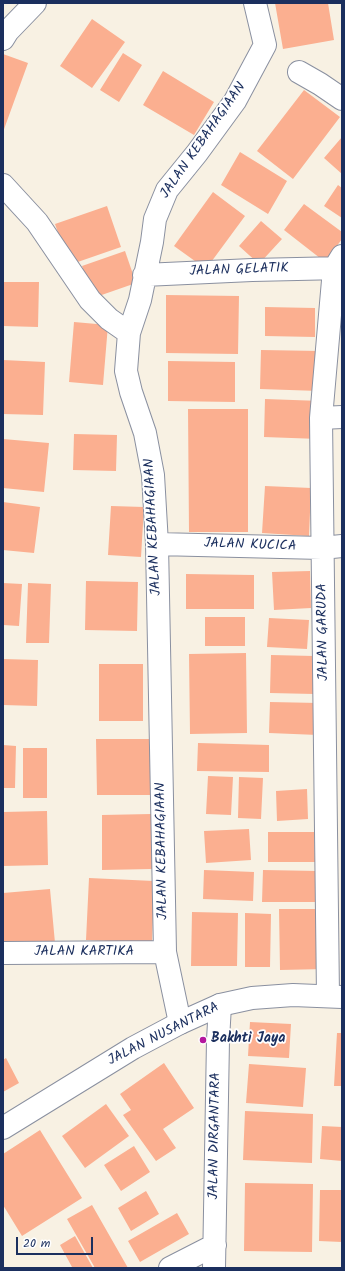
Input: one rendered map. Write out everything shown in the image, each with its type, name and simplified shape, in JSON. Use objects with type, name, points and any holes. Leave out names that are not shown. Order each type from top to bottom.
[{"type":"street","points":[[3,39],[8,31],[35,3]]},
{"type":"street","name":"JALAN KEBAHAGIAAN","points":[[180,1023],[165,952],[157,544],[153,475],[145,433],[126,372],[129,333],[140,300],[152,242],[155,219],[167,190],[197,153],[235,101],[265,45],[255,3]]},
{"type":"street","points":[[299,72],[342,99]]},
{"type":"street","points":[[3,185],[37,222],[90,300],[109,320],[129,333]]},
{"type":"street","name":"JALAN GELATIK","points":[[144,275],[339,264]]},
{"type":"street","name":"JALAN GARUDA","points":[[335,996],[332,418],[339,264]]},
{"type":"street","name":"JALAN KUCICA","points":[[157,544],[332,547]]},
{"type":"street","name":"JALAN KARTIKA","points":[[3,953],[165,952]]},
{"type":"street","name":"JALAN NUSANTARA","points":[[3,1128],[133,1048],[180,1023],[220,1005],[252,998],[293,995],[335,996]]},
{"type":"street","name":"JALAN DIRGANTARA","points":[[214,1268],[218,1040],[220,1005]]},
{"type":"street","points":[[170,1268],[215,1245]]},
{"type":"building","points":[[275,3],[328,3],[334,40],[283,49]]},
{"type":"building","points":[[92,19],[125,42],[92,88],[60,66]]},
{"type":"building","points":[[123,53],[142,65],[119,102],[100,90]]},
{"type":"building","points":[[3,54],[28,63],[3,132]]},
{"type":"building","points":[[163,71],[214,102],[194,135],[143,105]]},
{"type":"building","points":[[304,90],[340,117],[293,179],[257,151]]},
{"type":"building","points":[[342,137],[342,174],[324,158]]},
{"type":"building","points":[[240,152],[287,181],[268,214],[221,185]]},
{"type":"building","points":[[338,185],[342,188],[342,218],[324,206]]},
{"type":"building","points":[[213,192],[245,216],[206,269],[174,246]]},
{"type":"building","points":[[304,204],[342,232],[342,239],[325,262],[284,230]]},
{"type":"building","points":[[107,206],[121,247],[69,265],[55,224]]},
{"type":"building","points":[[261,221],[282,239],[259,264],[239,246]]},
{"type":"building","points":[[125,251],[136,283],[93,298],[82,266]]},
{"type":"building","points":[[3,282],[39,282],[38,327],[3,326]]},
{"type":"building","points":[[166,295],[239,296],[238,354],[166,353]]},
{"type":"building","points":[[265,307],[315,308],[315,337],[265,336]]},
{"type":"building","points":[[74,322],[108,325],[103,385],[69,382]]},
{"type":"building","points":[[261,350],[320,351],[319,391],[260,389]]},
{"type":"building","points":[[3,360],[45,362],[43,415],[3,414]]},
{"type":"building","points":[[168,361],[235,362],[235,402],[168,401]]},
{"type":"building","points":[[265,399],[321,401],[319,439],[264,437]]},
{"type":"building","points":[[188,409],[248,409],[248,532],[189,532]]},
{"type":"building","points":[[74,434],[117,435],[116,471],[73,470]]},
{"type":"building","points":[[3,439],[49,443],[44,492],[3,488]]},
{"type":"building","points":[[265,486],[311,488],[309,536],[262,533]]},
{"type":"building","points":[[3,502],[40,507],[34,553],[3,550]]},
{"type":"building","points":[[111,506],[144,507],[141,557],[108,555]]},
{"type":"building","points":[[310,571],[311,608],[274,610],[272,572]]},
{"type":"building","points":[[186,574],[254,575],[254,609],[186,609]]},
{"type":"building","points":[[86,581],[138,582],[137,631],[85,630]]},
{"type":"building","points":[[3,583],[22,584],[19,626],[3,625]]},
{"type":"building","points":[[28,583],[51,584],[49,643],[26,643]]},
{"type":"building","points":[[205,617],[245,617],[245,646],[205,646]]},
{"type":"building","points":[[269,618],[309,620],[307,649],[267,647]]},
{"type":"building","points":[[246,653],[247,733],[190,734],[189,654]]},
{"type":"building","points":[[271,655],[314,656],[314,694],[270,693]]},
{"type":"building","points":[[3,659],[38,660],[37,706],[3,705]]},
{"type":"building","points":[[99,664],[143,664],[143,721],[99,721]]},
{"type":"building","points":[[270,702],[319,703],[318,735],[269,733]]},
{"type":"building","points":[[96,739],[151,739],[151,795],[97,795]]},
{"type":"building","points":[[198,743],[269,745],[269,772],[197,771]]},
{"type":"building","points":[[3,745],[16,746],[15,788],[3,788]]},
{"type":"building","points":[[23,748],[47,748],[47,798],[23,798]]},
{"type":"building","points":[[208,776],[233,777],[231,815],[206,814]]},
{"type":"building","points":[[239,777],[263,778],[261,819],[238,818]]},
{"type":"building","points":[[307,789],[308,819],[277,821],[276,791]]},
{"type":"building","points":[[47,811],[48,865],[3,866],[3,812]]},
{"type":"building","points":[[151,814],[152,869],[102,870],[102,815]]},
{"type":"building","points":[[249,829],[251,860],[206,863],[204,831]]},
{"type":"building","points":[[268,832],[314,832],[315,862],[268,862]]},
{"type":"building","points":[[204,870],[254,872],[253,901],[203,899]]},
{"type":"building","points":[[263,870],[318,871],[318,902],[262,902]]},
{"type":"building","points":[[89,878],[154,881],[152,943],[86,940]]},
{"type":"building","points":[[50,889],[55,943],[3,947],[3,893]]},
{"type":"building","points":[[279,909],[325,909],[326,969],[280,970]]},
{"type":"building","points":[[192,912],[238,913],[237,966],[191,966]]},
{"type":"building","points":[[245,913],[271,914],[270,967],[245,967]]},
{"type":"building","points":[[250,1022],[291,1024],[289,1058],[248,1056]]},
{"type":"building","points":[[337,1033],[342,1033],[342,1086],[334,1086]]},
{"type":"building","points":[[6,1058],[19,1083],[3,1092],[3,1060]]},
{"type":"building","points":[[164,1063],[194,1108],[163,1129],[176,1148],[156,1161],[123,1115],[131,1110],[120,1094]]},
{"type":"building","points":[[249,1064],[306,1068],[303,1107],[246,1103]]},
{"type":"building","points":[[106,1104],[129,1136],[85,1168],[62,1136]]},
{"type":"building","points":[[245,1111],[313,1114],[312,1163],[243,1160]]},
{"type":"building","points":[[322,1126],[342,1127],[342,1161],[320,1159]]},
{"type":"building","points":[[40,1130],[82,1198],[22,1236],[3,1205],[3,1154]]},
{"type":"building","points":[[134,1146],[150,1172],[121,1191],[104,1165]]},
{"type":"building","points":[[245,1183],[313,1184],[312,1252],[244,1251]]},
{"type":"building","points":[[320,1190],[342,1190],[342,1242],[319,1241]]},
{"type":"building","points":[[146,1191],[159,1214],[131,1231],[118,1208]]},
{"type":"building","points":[[92,1205],[128,1268],[95,1268],[67,1219]]},
{"type":"building","points":[[177,1213],[189,1234],[140,1262],[128,1241]]},
{"type":"building","points":[[75,1236],[93,1268],[70,1268],[72,1267],[60,1245]]},
{"type":"place","name":"Bakhti Jaya","points":[[203,1040]]}]
